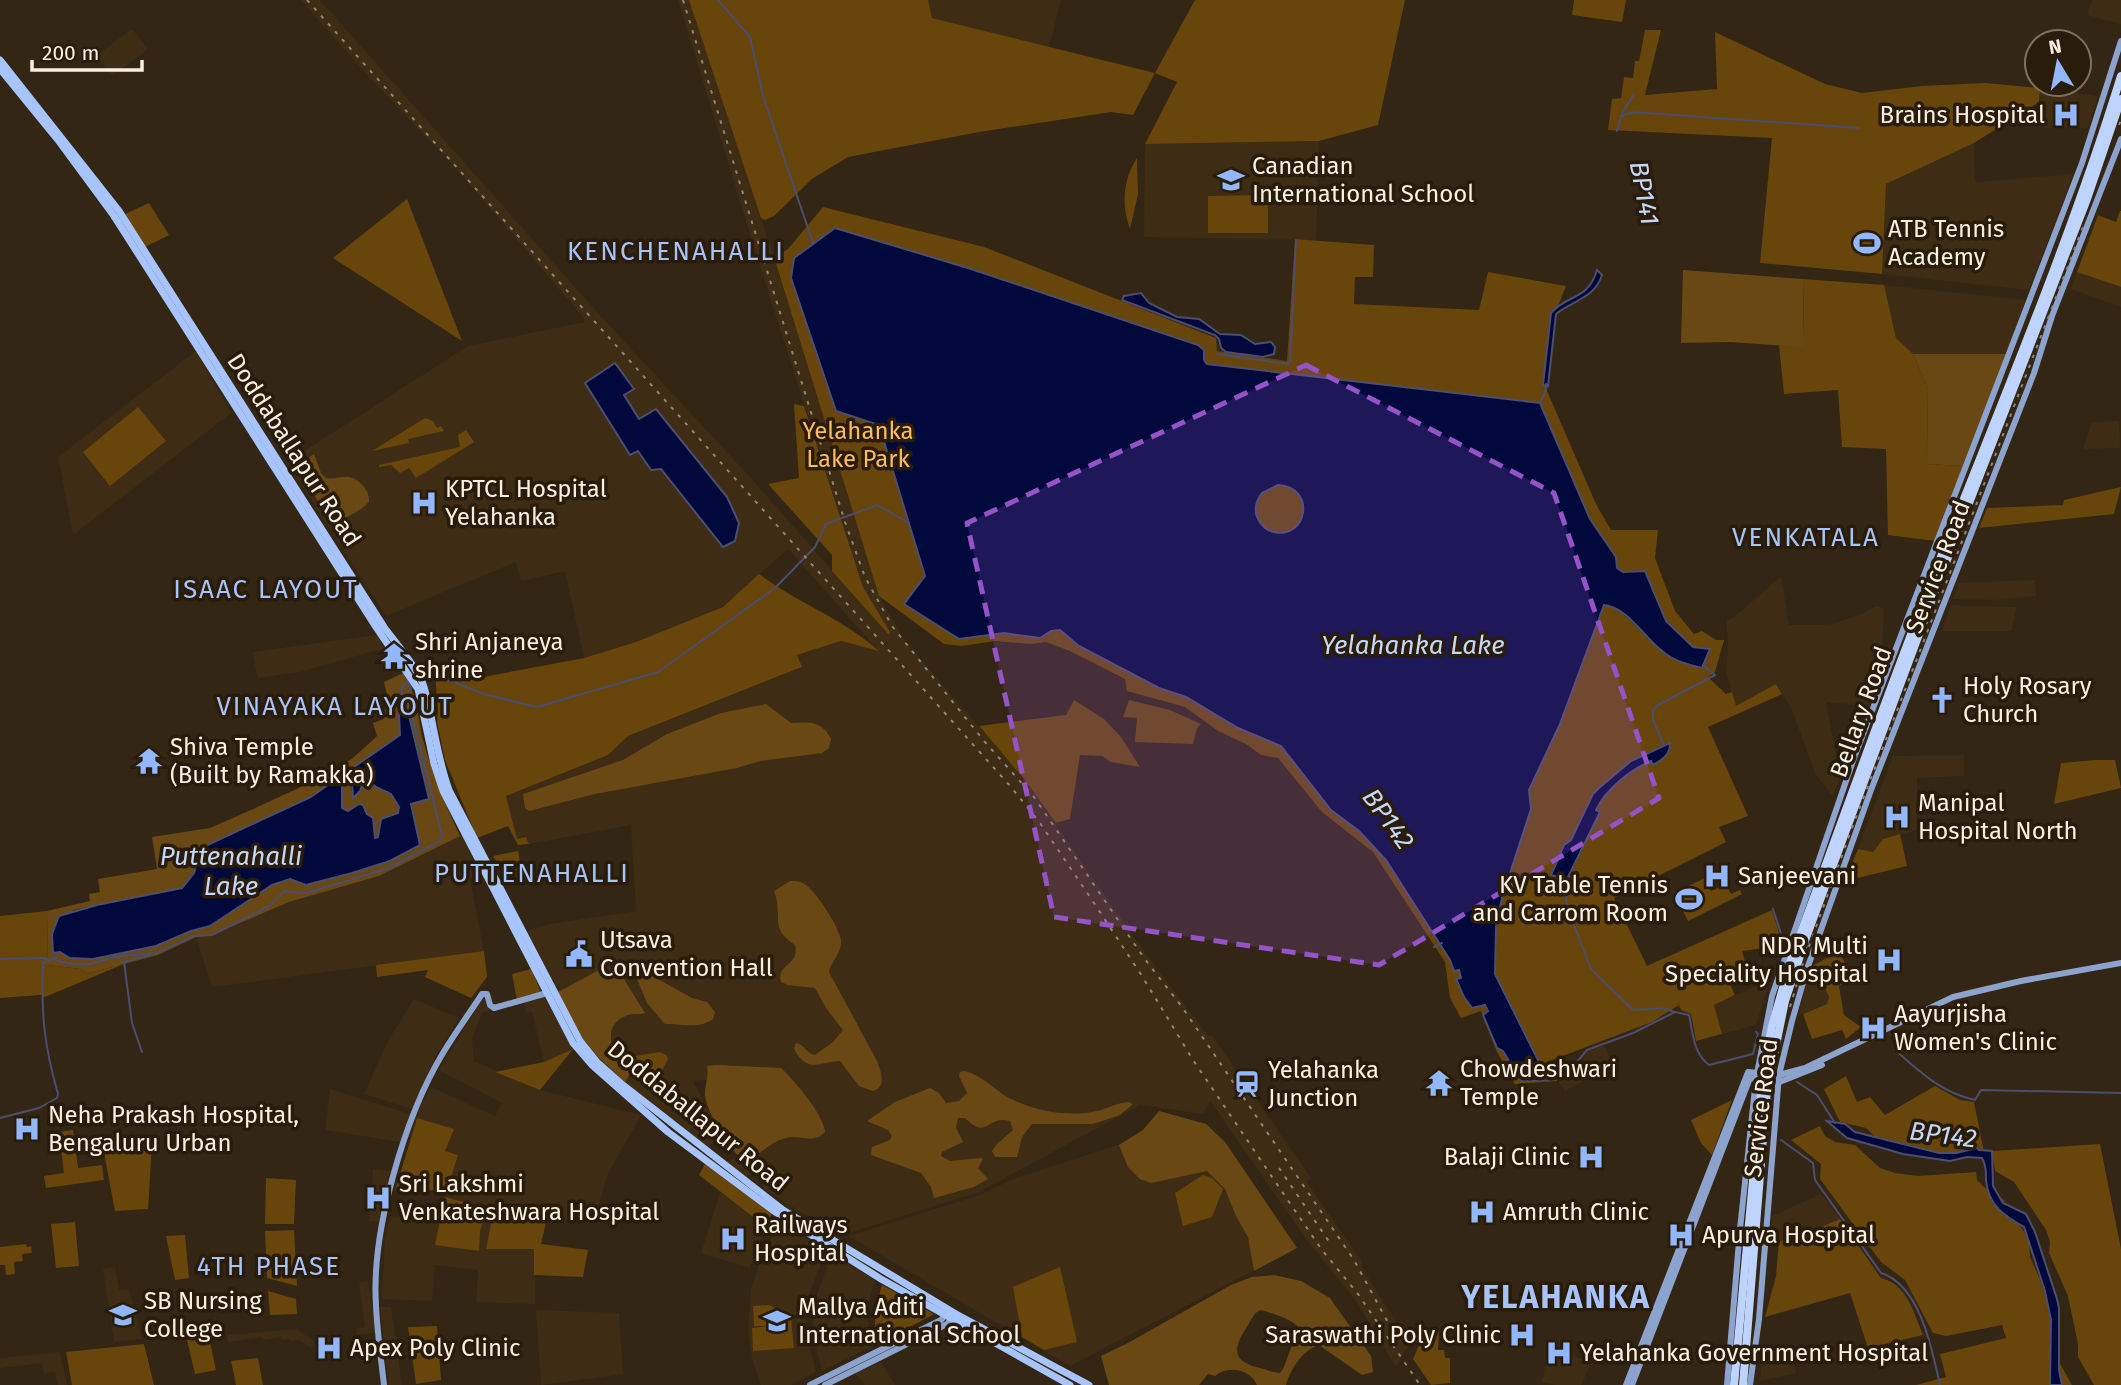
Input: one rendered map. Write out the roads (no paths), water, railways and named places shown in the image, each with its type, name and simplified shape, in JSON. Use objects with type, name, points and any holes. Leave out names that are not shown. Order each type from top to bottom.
[{"type":"highway","name":"Bellary Road","points":[[1734,1385],[1761,1088],[1779,999],[1902,656],[2015,382],[2090,172],[2121,76]]},
{"type":"highway","name":"Bellary Road","points":[[1742,1385],[1767,1089],[1785,1001],[1938,583],[2087,199],[2121,99]]},
{"type":"main road","points":[[1633,1385],[1752,1075],[1783,960],[1854,758],[2082,163],[2121,41]]},
{"type":"main road","name":"Doddaballapur Road","points":[[0,60],[119,211],[398,652],[418,689],[443,791],[573,1043],[592,1065],[783,1210],[951,1314]]},
{"type":"main road","name":"Doddaballapur Road","points":[[0,69],[58,140],[114,216],[398,652]]},
{"type":"main road","name":"Service Road","points":[[1751,1385],[1779,1079],[1807,969],[1871,790],[1904,712],[2121,139]]},
{"type":"main road","name":"Doddaballapur Road","points":[[434,752],[458,809],[580,1041],[623,1089]]},
{"type":"main road","points":[[1783,960],[1787,968],[1793,971],[1807,969]]},
{"type":"main road","points":[[1752,1075],[1779,1079],[1806,1070],[1900,1024],[1965,998],[2121,965]]},
{"type":"main road","points":[[384,1385],[375,1303],[382,1224],[392,1177],[415,1112],[442,1055],[482,994],[486,994],[490,1006],[494,1008],[547,993]]},
{"type":"main road","points":[[1626,1385],[1752,1075]]},
{"type":"main road","points":[[1727,1385],[1752,1075]]},
{"type":"main road","points":[[810,1385],[951,1314]]},
{"type":"main road","points":[[825,1385],[947,1324],[951,1314]]},
{"type":"main road","points":[[951,1314],[1070,1385]]},
{"type":"main road","points":[[951,1314],[1088,1385]]},
{"type":"water","name":"Yelahanka Lake","points":[[835,228],[971,269],[1198,345],[1204,350],[1207,364],[1540,403],[1590,519],[1616,557],[1617,568],[1623,572],[1645,571],[1666,621],[1693,647],[1710,649],[1702,668],[1680,662],[1661,650],[1620,611],[1604,605],[1560,724],[1529,790],[1531,809],[1502,898],[1496,926],[1495,974],[1548,1080],[1521,1081],[1503,1051],[1497,1048],[1483,1015],[1488,1011],[1485,1005],[1472,1008],[1464,997],[1456,979],[1461,978],[1459,970],[1454,971],[1450,960],[1386,860],[1359,831],[1331,810],[1281,746],[1238,728],[1186,697],[1159,688],[1079,646],[1060,630],[1051,631],[1040,638],[1004,633],[959,639],[904,604],[925,576],[879,425],[836,411],[791,278],[794,258]],"holes":[[[1278,485],[1290,488],[1298,494],[1303,503],[1300,521],[1285,532],[1269,530],[1256,515],[1258,499],[1262,493]]]},
{"type":"water","points":[[1597,270],[1602,275],[1594,289],[1556,314],[1548,386],[1543,385],[1551,313],[1583,292]]},
{"type":"water","points":[[1141,293],[1149,303],[1177,317],[1199,319],[1220,334],[1241,335],[1255,344],[1271,342],[1275,347],[1274,354],[1263,357],[1226,352],[1215,335],[1122,300],[1124,296]]},
{"type":"water","points":[[615,363],[634,389],[624,395],[639,419],[656,409],[727,497],[739,523],[735,541],[723,547],[661,469],[651,470],[638,451],[630,455],[585,383]]},
{"type":"water","name":"Puttenahalli Lake","points":[[398,694],[404,695],[429,799],[411,804],[420,845],[390,861],[352,873],[306,885],[290,879],[272,885],[210,926],[156,946],[93,959],[70,958],[60,952],[53,953],[52,934],[59,916],[97,905],[182,888],[194,873],[201,848],[311,797],[400,735]],"holes":[[[364,780],[368,780],[391,794],[399,807],[398,813],[381,819],[378,837],[375,838],[373,818],[367,814],[363,805],[359,804],[348,811],[342,808],[342,781],[352,781],[353,798],[360,791]]]},
{"type":"water","points":[[1670,743],[1669,751],[1663,759],[1653,765],[1651,761],[1635,769],[1619,781],[1600,802],[1596,810],[1600,812],[1567,879],[1551,875],[1564,845],[1571,840],[1593,794],[1631,761]]},
{"type":"water","points":[[1827,1121],[1845,1124],[1855,1132],[1939,1153],[1956,1153],[1977,1148],[1992,1151],[1993,1186],[2003,1203],[2026,1214],[2035,1232],[2057,1299],[2059,1370],[2062,1385],[2050,1385],[2051,1320],[2045,1291],[2024,1227],[2010,1219],[1994,1203],[1987,1189],[1986,1169],[1982,1158],[1967,1157],[1950,1161],[1903,1154],[1847,1138]]},
{"type":"waterway","points":[[718,0],[750,37],[763,96],[813,243]]},
{"type":"waterway","name":"BP141","points":[[1622,113],[1634,94]]},
{"type":"waterway","name":"BP141","points":[[1617,131],[1621,116],[1633,112],[1859,128]]},
{"type":"waterway","points":[[1217,354],[1288,364],[1296,241]]},
{"type":"waterway","name":"BP141","points":[[1540,403],[1546,384]]},
{"type":"waterway","points":[[420,673],[426,671],[484,694],[537,707],[658,672],[775,588],[815,547],[826,524],[877,505],[909,523]]},
{"type":"waterway","points":[[1664,745],[1653,720],[1653,710],[1715,675],[1703,665]]},
{"type":"waterway","points":[[401,694],[402,687],[409,679]]},
{"type":"waterway","points":[[55,959],[72,964],[90,964],[120,956],[157,953],[194,936],[212,935],[269,906],[284,891],[306,893],[389,868],[438,842],[442,836],[410,706],[408,691],[411,688],[407,681]]},
{"type":"waterway","points":[[1563,877],[1568,910],[1591,969],[1633,1010],[1662,1008],[1675,1012]]},
{"type":"waterway","points":[[1773,909],[1782,937],[1781,942]]},
{"type":"waterway","points":[[1434,947],[1442,943]]},
{"type":"waterway","points":[[142,1052],[132,1023],[124,962],[152,954]]},
{"type":"waterway","points":[[0,1118],[39,1108],[57,1098],[44,1029],[42,981],[43,963],[57,957]]},
{"type":"waterway","points":[[0,959],[51,960]]},
{"type":"waterway","name":"BP142","points":[[1571,1069],[1587,1050],[1633,1033],[1675,1012],[1689,1015],[1697,1049],[1709,1065],[1753,1054],[1758,1034],[1756,1032]]},
{"type":"waterway","points":[[1895,1050],[1942,1087],[1975,1100],[1981,1090],[2121,1093]]},
{"type":"waterway","name":"BP142","points":[[1797,1082],[1817,1095],[1835,1123]]},
{"type":"waterway","points":[[1781,1140],[1813,1163],[1815,1180],[1881,1273],[1906,1290],[1922,1320],[1940,1385]]},
{"type":"railway","points":[[307,0],[1011,787],[1040,823],[1142,976],[1193,1060],[1322,1250],[1358,1294],[1420,1385]]},
{"type":"railway","points":[[683,0],[845,522],[865,577],[892,626],[984,741],[1034,797],[1144,958],[1182,1007],[1354,1260],[1391,1328]]},
{"type":"railway","points":[[2119,125],[2121,120]]},
{"type":"railway","points":[[1790,1007],[1804,960],[1853,825],[2083,227]]},
{"type":"railway","points":[[1279,1168],[1330,1243]]},
{"type":"place","name":"Brains Hospital","points":[[2066,115]]},
{"type":"place","name":"Canadian International School","points":[[1231,180]]},
{"type":"place","name":"ATB Tennis Academy","points":[[1867,243]]},
{"type":"place","name":"KPTCL Hospital Yelahanka","points":[[424,503]]},
{"type":"place","name":"Shri Anjaneya shrine","points":[[394,656]]},
{"type":"place","name":"Holy Rosary Church","points":[[1942,700]]},
{"type":"place","name":"Shiva Temple (Built by Ramakka)","points":[[149,761]]},
{"type":"place","name":"Manipal Hospital North","points":[[1897,817]]},
{"type":"place","name":"Sanjeevani","points":[[1717,876]]},
{"type":"place","name":"KV Table Tennis and Carrom Room","points":[[1689,899]]},
{"type":"place","name":"Utsava Convention Hall","points":[[579,954]]},
{"type":"place","name":"NDR Multi Speciality Hospital","points":[[1889,960]]},
{"type":"place","name":"Aayurjisha Women's Clinic","points":[[1873,1028]]},
{"type":"place","name":"Chowdeshwari Temple","points":[[1439,1083]]},
{"type":"place","name":"Yelahanka Junction","points":[[1247,1084]]},
{"type":"place","name":"Neha Prakash Hospital, Bengaluru Urban","points":[[27,1129]]},
{"type":"place","name":"Balaji Clinic","points":[[1591,1157]]},
{"type":"place","name":"Sri Lakshmi Venkateshwara Hospital","points":[[378,1198]]},
{"type":"place","name":"Amruth Clinic","points":[[1482,1212]]},
{"type":"place","name":"Apurva Hospital","points":[[1681,1235]]},
{"type":"place","name":"Railways Hospital","points":[[733,1239]]},
{"type":"place","name":"SB Nursing College","points":[[123,1315]]},
{"type":"place","name":"Mallya Aditi International School","points":[[777,1321]]},
{"type":"place","name":"Saraswathi Poly Clinic","points":[[1522,1335]]},
{"type":"place","name":"Apex Poly Clinic","points":[[329,1348]]},
{"type":"place","name":"Yelahanka Government Hospital","points":[[1559,1353]]},
{"type":"district","name":"KENCHENAHALLI","points":[[676,251]]},
{"type":"district","name":"VENKATALA","points":[[1806,537]]},
{"type":"district","name":"ISAAC LAYOUT","points":[[266,589]]},
{"type":"district","name":"VINAYAKA LAYOUT","points":[[335,706]]},
{"type":"district","name":"PUTTENAHALLI","points":[[532,873]]},
{"type":"district","name":"4TH PHASE","points":[[269,1266]]},
{"type":"district","name":"YELAHANKA","points":[[1556,1297]]},
{"type":"park label","name":"Yelahanka Lake Park","points":[[858,445]]}]
